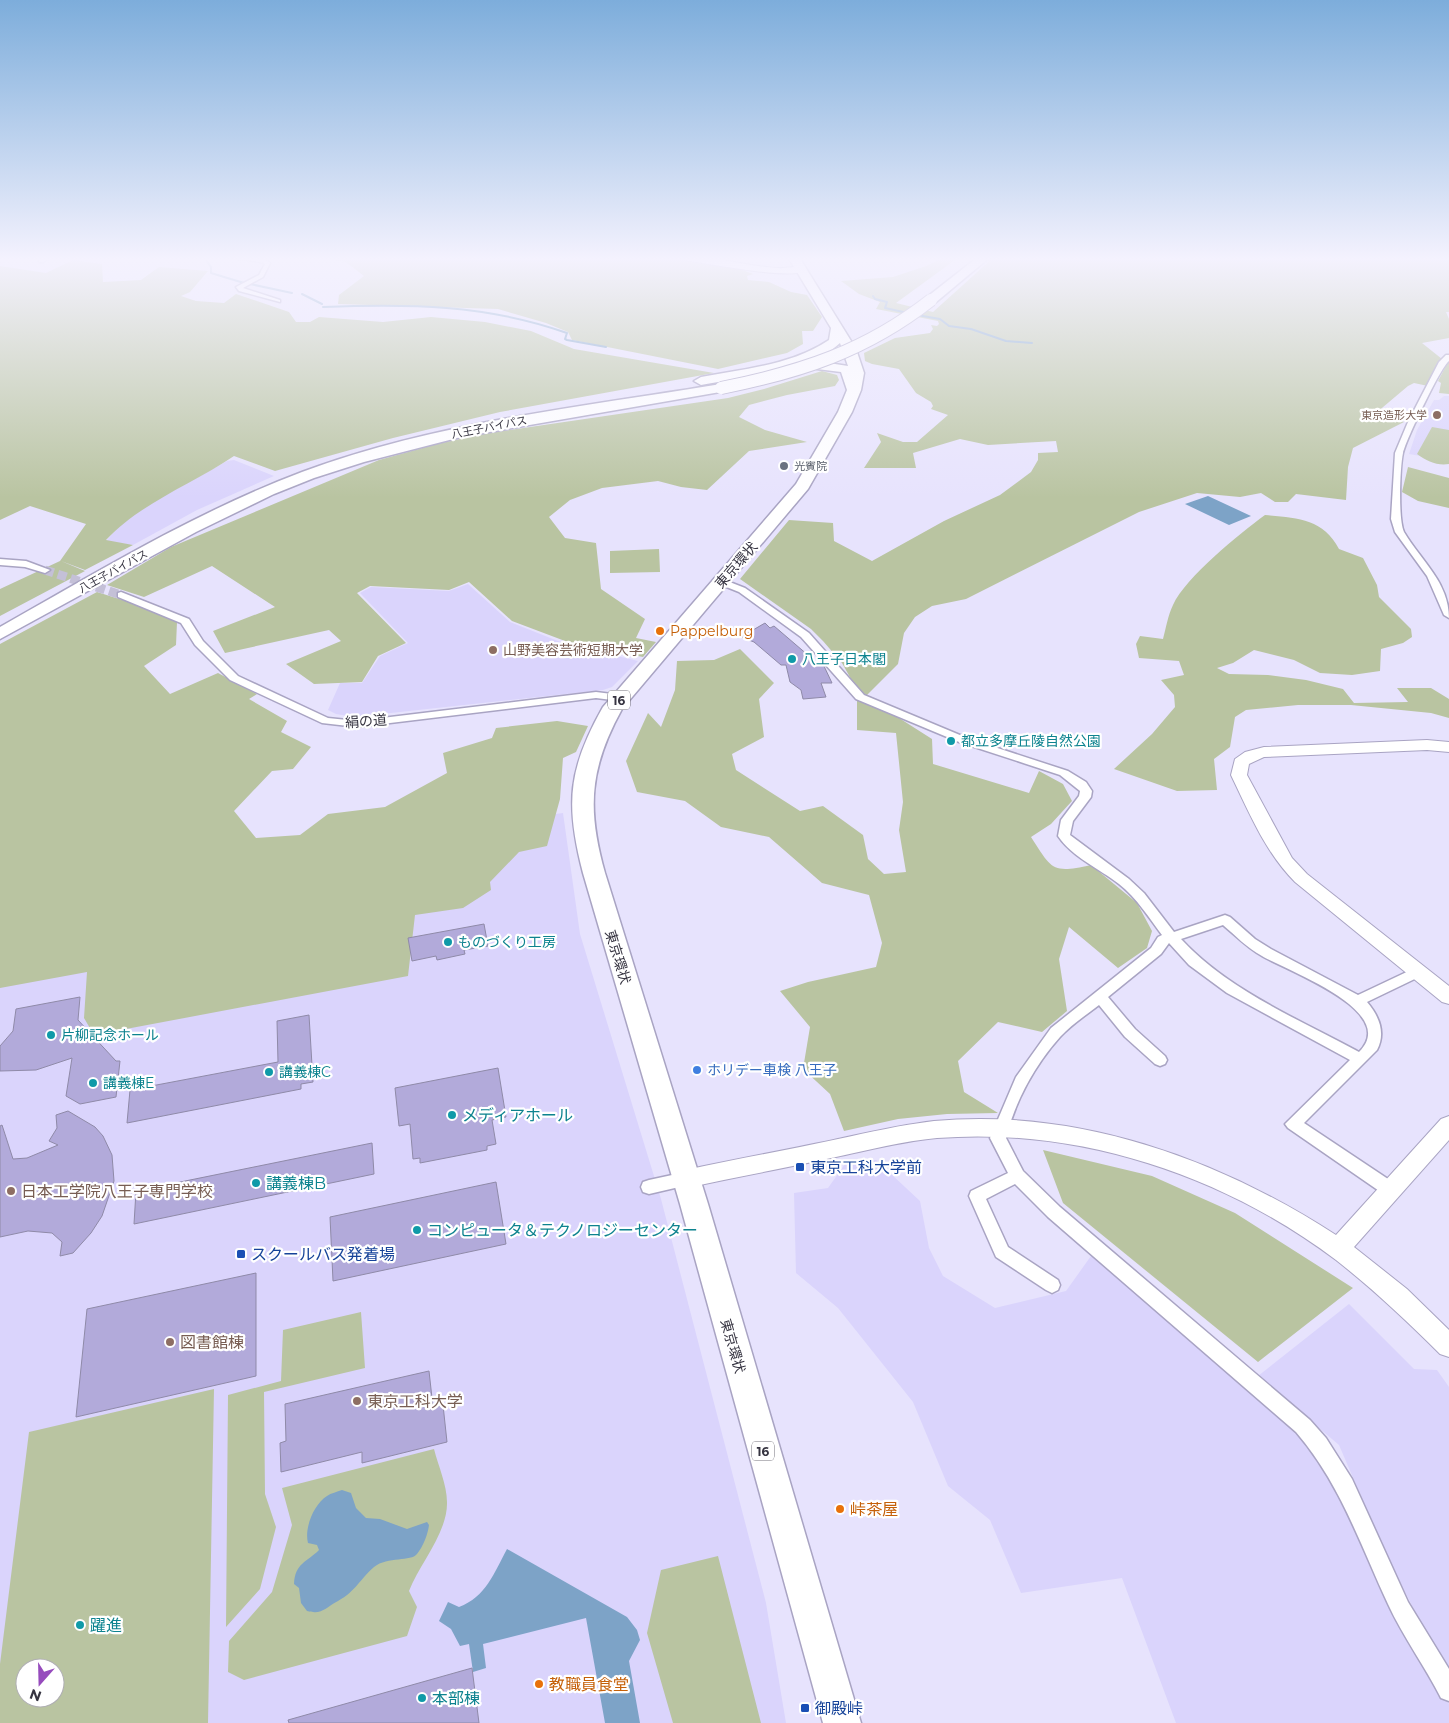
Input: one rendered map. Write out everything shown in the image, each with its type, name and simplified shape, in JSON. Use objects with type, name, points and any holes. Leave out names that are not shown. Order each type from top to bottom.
[{"type":"highway","points":[[819,352],[835,342],[836,337]]},
{"type":"highway","name":"東京環状","points":[[842,1723],[686,1179],[584,835],[581,813],[586,767],[591,748],[602,726],[620,698],[810,478],[854,390],[857,372],[852,351],[844,337]]},
{"type":"highway","name":"八王子バイパス","points":[[0,624],[178,527],[265,486],[324,464],[398,442],[520,418],[719,386],[790,372],[848,351],[876,337]]},
{"type":"highway","points":[[520,418],[600,398],[764,368],[832,348],[852,351]]},
{"type":"highway","points":[[520,418],[726,392],[769,383],[822,366],[852,351]]},
{"type":"highway","points":[[822,366],[846,369],[854,390]]},
{"type":"highway","name":"八王子バイパス","points":[[0,634],[186,531],[282,486],[330,468],[403,446],[520,418]]},
{"type":"street","points":[[1449,357],[1443,362],[1412,422],[1399,453],[1395,519],[1400,532],[1432,576],[1449,615]]},
{"type":"street","points":[[0,562],[26,564],[45,570]]},
{"type":"street","points":[[722,582],[742,590],[769,611],[805,634],[860,697],[963,740],[1051,768],[1074,778],[1082,785],[1085,797],[1067,820],[1064,836],[1070,843],[1125,882],[1194,962],[1232,989],[1360,1059]]},
{"type":"street","name":"絹の道","points":[[120,595],[184,621],[199,643],[234,678],[334,723],[356,724],[596,694],[620,698]]},
{"type":"street","points":[[1449,747],[1427,745],[1264,752],[1246,758],[1239,770],[1241,783],[1269,835],[1292,870],[1449,997]]},
{"type":"street","points":[[1391,1190],[1293,1124],[1375,1042],[1375,1031],[1369,1018],[1357,1001],[1253,945],[1225,920],[1180,935],[1170,936],[1163,940],[1156,951],[1056,1032],[1037,1056],[1021,1081],[998,1138],[1017,1176],[1054,1212],[1304,1426],[1323,1446],[1336,1466],[1396,1599],[1449,1690]]},
{"type":"street","points":[[1357,1001],[1418,972]]},
{"type":"street","points":[[1100,997],[1130,1033],[1160,1060]]},
{"type":"street","points":[[1339,1248],[1449,1125]]},
{"type":"street","points":[[649,1187],[904,1134],[946,1129],[1001,1127],[1098,1139],[1183,1164],[1267,1203],[1339,1248],[1398,1296],[1449,1346]]},
{"type":"street","points":[[1017,1176],[977,1196],[1002,1252],[1052,1285]]},
{"type":"shaded area","name":"東京造形大学","points":[[1444,396],[1449,396],[1449,461],[1409,454],[1417,430],[1434,400],[1439,400]]},
{"type":"shaded area","points":[[234,460],[274,476],[197,510],[133,545],[106,541],[121,524],[148,505],[227,461]]},
{"type":"shaded area","name":"山野美容芸術短期大学","points":[[468,584],[510,622],[563,643],[638,661],[612,687],[603,690],[354,717],[336,714],[328,710],[340,683],[362,683],[380,656],[408,643],[360,593],[371,587],[449,591]]},
{"type":"shaded area","name":"東京工科大学","points":[[563,813],[580,934],[661,1199],[766,1603],[786,1723],[0,1723],[0,844],[111,858],[427,831]]},
{"type":"shaded area","points":[[876,1160],[920,1201],[929,1248],[943,1276],[995,1308],[1066,1291],[1091,1256],[1210,1351],[1319,1449],[1449,1704],[1449,1723],[1176,1723],[1122,1578],[1021,1593],[990,1520],[948,1486],[913,1402],[838,1308],[796,1273],[794,1193],[828,1188],[845,1164]]},
{"type":"shaded area","points":[[1349,1304],[1414,1369],[1437,1370],[1449,1387],[1449,1668],[1423,1627],[1387,1557],[1339,1445],[1258,1376]]},
{"type":"green space","points":[[0,337],[546,337],[574,349],[714,373],[500,412],[393,438],[275,471],[234,456],[151,504],[106,540],[133,545],[85,570],[61,561],[85,571],[0,616],[0,589],[60,561],[86,524],[30,506],[0,520]]},
{"type":"green space","points":[[571,337],[802,337],[803,344],[787,353],[718,369],[572,340]]},
{"type":"green space","points":[[1449,337],[1422,343],[1442,359],[1428,386],[1414,383],[1408,386],[1376,413],[1404,422],[1353,448],[1348,467],[1346,500],[1296,494],[1288,502],[1275,502],[1261,493],[1240,497],[1197,493],[1139,512],[966,599],[932,606],[915,617],[904,633],[898,664],[866,696],[856,688],[842,663],[811,629],[740,579],[789,520],[833,523],[834,541],[872,561],[944,521],[1000,495],[1031,472],[1038,460],[1038,453],[1058,452],[1056,441],[988,445],[960,439],[913,453],[916,468],[864,468],[881,442],[877,433],[903,442],[917,442],[948,415],[931,409],[933,406],[931,402],[916,393],[899,369],[865,361],[864,353],[895,338]]},
{"type":"green space","points":[[1449,360],[1449,394],[1439,393],[1441,383],[1438,381]]},
{"type":"green space","points":[[822,371],[837,375],[839,380],[835,386],[787,395],[749,405],[739,417],[765,430],[807,442],[749,451],[707,490],[681,487],[658,481],[602,488],[570,500],[549,517],[565,538],[596,543],[601,589],[645,619],[636,638],[656,642],[643,657],[565,641],[512,621],[469,582],[449,590],[370,586],[357,593],[406,643],[378,656],[362,682],[314,684],[286,664],[341,641],[329,630],[225,653],[213,631],[275,607],[212,566],[144,597],[107,585],[171,547],[379,460],[483,434],[728,398]]},
{"type":"green space","points":[[1432,427],[1449,430],[1449,464],[1432,462],[1417,454]]},
{"type":"green space","points":[[1408,467],[1449,478],[1449,508],[1418,501],[1402,492]]},
{"type":"green space","points":[[1265,515],[1308,521],[1325,531],[1339,549],[1363,558],[1377,585],[1379,597],[1411,629],[1412,637],[1403,643],[1381,649],[1380,671],[1352,675],[1320,673],[1294,660],[1254,650],[1233,663],[1217,668],[1229,674],[1268,675],[1306,680],[1343,689],[1354,703],[1408,702],[1397,688],[1431,688],[1449,699],[1449,718],[1431,713],[1351,705],[1298,705],[1246,710],[1235,717],[1230,747],[1214,759],[1217,790],[1177,791],[1114,769],[1152,734],[1175,707],[1174,695],[1161,680],[1184,675],[1179,661],[1139,658],[1136,644],[1140,636],[1163,639],[1173,605],[1189,582],[1228,544]]},
{"type":"green space","points":[[659,549],[660,572],[610,573],[610,551]]},
{"type":"green space","points":[[97,592],[148,608],[177,622],[176,645],[144,666],[170,694],[218,673],[257,694],[249,699],[287,721],[281,732],[311,747],[293,769],[272,771],[234,811],[256,838],[300,835],[328,814],[385,807],[447,773],[443,753],[492,738],[496,728],[557,721],[588,726],[576,752],[563,758],[560,799],[547,846],[519,852],[490,882],[491,890],[463,908],[415,915],[408,976],[94,1035],[84,1018],[87,972],[0,988],[0,644]]},
{"type":"green space","points":[[740,649],[774,683],[759,699],[764,737],[732,754],[736,770],[800,811],[823,806],[863,835],[868,859],[884,874],[906,872],[899,830],[903,802],[896,733],[857,730],[857,699],[899,718],[932,739],[933,764],[1029,793],[1039,771],[1063,784],[1072,801],[1051,824],[1031,837],[1044,856],[1054,866],[1060,869],[1068,869],[1091,865],[1137,903],[1152,931],[1147,948],[1118,968],[1069,927],[1059,959],[1067,1011],[1042,1032],[998,1022],[958,1061],[964,1092],[998,1113],[947,1114],[898,1119],[844,1131],[830,1094],[803,1069],[810,1027],[780,991],[808,982],[876,967],[882,943],[869,895],[822,883],[769,837],[721,827],[685,801],[637,792],[626,761],[648,713],[661,727],[675,690],[677,661],[714,660]]},
{"type":"green space","points":[[1043,1150],[1152,1176],[1235,1213],[1353,1288],[1258,1362],[1063,1203]]},
{"type":"green space","points":[[361,1312],[365,1368],[264,1392],[265,1494],[276,1527],[260,1589],[226,1627],[228,1395],[281,1381],[283,1330]]},
{"type":"green space","points":[[214,1389],[208,1723],[0,1723],[0,1664],[29,1432]]},
{"type":"green space","points":[[434,1449],[446,1489],[446,1513],[438,1536],[409,1591],[417,1607],[407,1636],[244,1680],[228,1672],[229,1641],[272,1592],[292,1525],[282,1488]]},
{"type":"green space","points":[[718,1556],[761,1723],[673,1723],[647,1633],[661,1570]]},
{"type":"water","points":[[1208,496],[1251,516],[1229,525],[1185,504]]},
{"type":"water","points":[[342,1490],[351,1493],[356,1508],[366,1518],[380,1519],[407,1529],[427,1522],[429,1525],[428,1532],[421,1548],[414,1556],[386,1561],[374,1567],[344,1597],[320,1611],[307,1611],[301,1603],[299,1588],[294,1584],[299,1567],[319,1550],[317,1545],[308,1543],[307,1530],[314,1510],[322,1500],[330,1494]]},
{"type":"water","points":[[507,1549],[627,1617],[637,1630],[640,1640],[629,1661],[640,1723],[605,1723],[586,1618],[483,1644],[486,1668],[473,1672],[469,1644],[460,1646],[451,1629],[439,1621],[448,1602],[459,1607],[468,1603],[483,1591]]},
{"type":"building","name":"八王子日本閣","points":[[765,623],[770,628],[774,626],[809,656],[812,663],[823,664],[832,683],[821,683],[826,697],[803,699],[801,690],[790,682],[786,665],[781,665],[754,642],[741,637]]},
{"type":"building","name":"ものづくり工房","points":[[484,924],[488,946],[464,950],[465,954],[437,960],[436,956],[412,961],[408,938]]},
{"type":"building","name":"片柳記念ホール","points":[[80,997],[78,1020],[116,1061],[120,1061],[116,1097],[80,1104],[66,1096],[72,1058],[36,1070],[0,1071],[0,1046],[13,1031],[16,1009]]},
{"type":"building","name":"講義棟C","points":[[309,1015],[313,1082],[301,1084],[301,1089],[127,1123],[130,1090],[278,1062],[277,1021]]},
{"type":"building","name":"メディアホール","points":[[498,1068],[506,1117],[492,1120],[496,1144],[487,1146],[487,1150],[420,1163],[420,1158],[413,1159],[410,1124],[399,1126],[395,1088]]},
{"type":"building","points":[[68,1111],[95,1127],[103,1136],[112,1155],[114,1181],[102,1216],[91,1233],[73,1253],[60,1256],[62,1242],[52,1233],[28,1231],[0,1237],[0,1126],[2,1125],[13,1159],[27,1158],[58,1145],[49,1141],[57,1128],[56,1115]]},
{"type":"building","name":"講義棟B","points":[[372,1143],[374,1174],[134,1224],[136,1191]]},
{"type":"building","name":"コンピュータ＆テクノロジーセンター","points":[[496,1182],[506,1244],[333,1281],[330,1217]]},
{"type":"building","name":"図書館棟","points":[[256,1273],[256,1376],[76,1417],[87,1309]]},
{"type":"building","points":[[429,1371],[433,1407],[443,1405],[447,1442],[362,1463],[362,1452],[281,1472],[280,1443],[286,1441],[285,1404]]},
{"type":"building","name":"本部棟","points":[[472,1668],[479,1723],[289,1723],[288,1720]]},
{"type":"waterway","points":[[566,337],[567,340],[606,347]]},
{"type":"waterway","points":[[996,337],[1006,341],[1032,343]]},
{"type":"tunnel","points":[[45,570],[121,595]]},
{"type":"place","name":"東京造形大学","points":[[1437,415]]},
{"type":"place","name":"光賓院","points":[[784,466]]},
{"type":"place","name":"Pappelburg","points":[[660,631]]},
{"type":"place","name":"山野美容芸術短期大学","points":[[493,650]]},
{"type":"place","name":"八王子日本閣","points":[[792,659]]},
{"type":"place","name":"都立多摩丘陵自然公園","points":[[951,741]]},
{"type":"place","name":"ものづくり工房","points":[[448,942]]},
{"type":"place","name":"片柳記念ホール","points":[[51,1035]]},
{"type":"place","name":"ホリデー車検 八王子","points":[[697,1070]]},
{"type":"place","name":"講義棟C","points":[[269,1072]]},
{"type":"place","name":"講義棟E","points":[[93,1083]]},
{"type":"place","name":"メディアホール","points":[[452,1115]]},
{"type":"place","name":"東京工科大学前","points":[[800,1167]]},
{"type":"place","name":"講義棟B","points":[[256,1183]]},
{"type":"place","name":"日本工学院八王子専門学校","points":[[11,1191]]},
{"type":"place","name":"コンピュータ＆テクノロジーセンター","points":[[417,1230]]},
{"type":"place","name":"スクールバス発着場","points":[[241,1254]]},
{"type":"place","name":"図書館棟","points":[[170,1342]]},
{"type":"place","name":"東京工科大学","points":[[357,1401]]},
{"type":"place","name":"峠茶屋","points":[[840,1509]]},
{"type":"place","name":"躍進","points":[[80,1625]]},
{"type":"place","name":"教職員食堂","points":[[539,1684]]},
{"type":"place","name":"本部棟","points":[[422,1698]]},
{"type":"place","name":"御殿峠","points":[[805,1708]]}]
